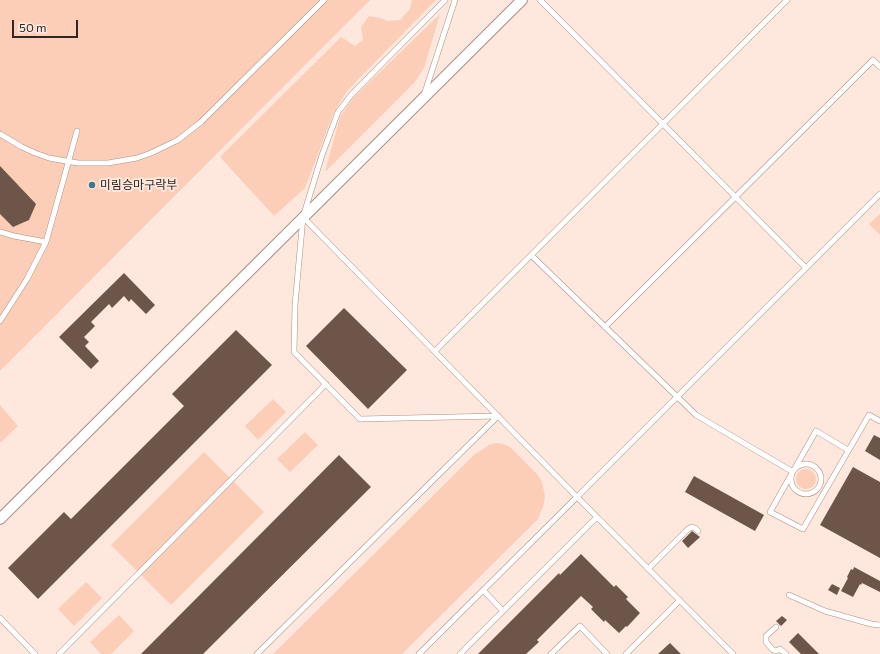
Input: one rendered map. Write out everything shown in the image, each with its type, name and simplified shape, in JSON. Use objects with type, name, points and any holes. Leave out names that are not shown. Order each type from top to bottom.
[{"type":"street","points":[[0,519],[522,0]]},
{"type":"lane","points":[[0,134],[35,153],[69,162],[93,164],[123,161],[151,153],[178,140],[201,122],[324,0]]},
{"type":"lane","points":[[445,0],[352,94],[338,112],[322,155],[303,217],[295,305],[294,352],[360,418],[409,419],[498,416]]},
{"type":"lane","points":[[424,97],[455,0]]},
{"type":"lane","points":[[540,0],[806,268]]},
{"type":"lane","points":[[435,351],[787,0]]},
{"type":"lane","points":[[605,327],[873,60],[880,67]]},
{"type":"lane","points":[[0,321],[27,279],[46,242],[77,131]]},
{"type":"lane","points":[[419,654],[880,194]]},
{"type":"lane","points":[[303,217],[733,654]]},
{"type":"lane","points":[[0,232],[46,242]]},
{"type":"lane","points":[[531,256],[693,412],[707,422],[793,472]]},
{"type":"lane","points":[[59,654],[326,384]]},
{"type":"lane","points":[[848,450],[816,431],[770,512],[803,529],[869,415],[880,421]]},
{"type":"lane","points":[[257,654],[498,416]]},
{"type":"lane","points":[[803,464],[810,464],[819,472],[819,485],[815,490],[809,493],[802,493],[796,490],[792,485],[791,478],[793,472],[797,467],[803,464]]},
{"type":"lane","points":[[819,485],[826,489]]},
{"type":"lane","points":[[460,654],[597,517]]},
{"type":"lane","points":[[648,569],[688,529],[692,527],[696,528],[698,531]]},
{"type":"lane","points":[[483,590],[504,611]]},
{"type":"lane","points":[[789,595],[826,611],[871,624],[880,625]]},
{"type":"lane","points":[[626,654],[680,600]]},
{"type":"lane","points":[[0,618],[35,654]]},
{"type":"lane","points":[[551,654],[580,626],[607,654]]},
{"type":"lane","points":[[776,627],[766,636],[766,642],[773,650],[776,651],[780,649],[786,654]]},
{"type":"shaded area","name":"미림승마구락부","points":[[0,0],[370,0],[0,371]]},
{"type":"shaded area","points":[[412,0],[436,0],[347,91],[334,112],[305,188],[274,216],[220,157],[341,37],[355,46],[363,40],[361,27],[369,16],[381,18],[387,21],[400,20],[410,9]]},
{"type":"shaded area","points":[[440,14],[424,68],[414,83],[325,172],[340,117],[353,98]]},
{"type":"shaded area","points":[[880,214],[880,235],[869,224]]},
{"type":"shaded area","points":[[273,399],[286,412],[258,440],[245,426]]},
{"type":"shaded area","points":[[0,405],[18,426],[0,443]]},
{"type":"shaded area","points":[[305,432],[318,445],[290,472],[277,459]]},
{"type":"shaded area","points":[[496,443],[510,447],[537,474],[542,482],[545,496],[543,507],[538,519],[402,654],[273,654],[474,455],[489,445]]},
{"type":"shaded area","points":[[204,452],[264,512],[171,605],[111,545]]},
{"type":"shaded area","points":[[806,469],[813,472],[816,479],[813,486],[806,489],[799,486],[796,479],[799,472]]},
{"type":"shaded area","points":[[86,582],[102,598],[74,626],[58,609]]},
{"type":"shaded area","points":[[119,615],[134,631],[111,654],[101,654],[90,642]]},
{"type":"building","points":[[0,166],[36,204],[29,220],[13,227],[0,214]]},
{"type":"building","points":[[124,273],[155,305],[146,314],[131,299],[129,302],[124,296],[112,308],[109,304],[91,322],[95,326],[84,337],[89,342],[85,346],[99,361],[91,369],[59,337]]},
{"type":"building","points":[[344,308],[407,370],[368,409],[306,346]]},
{"type":"building","points":[[236,330],[272,365],[38,599],[8,568],[64,512],[71,519],[184,406],[172,394]]},
{"type":"building","points":[[874,435],[880,438],[880,460],[865,451]]},
{"type":"building","points":[[339,455],[371,487],[203,654],[141,654]]},
{"type":"building","points":[[853,467],[880,482],[880,558],[820,525]]},
{"type":"building","points":[[694,476],[764,515],[755,531],[685,492]]},
{"type":"building","points":[[692,531],[700,537],[688,548],[682,541]]},
{"type":"building","points":[[581,554],[614,587],[616,585],[628,597],[626,599],[640,613],[627,627],[626,626],[619,633],[605,620],[604,622],[591,609],[593,607],[581,596],[537,640],[539,642],[526,654],[478,654],[559,573],[560,575]]},
{"type":"building","points":[[854,567],[880,581],[880,592],[862,583],[853,597],[841,591],[851,569],[853,570]]},
{"type":"building","points":[[832,584],[840,588],[837,595],[828,590]]},
{"type":"building","points":[[782,616],[787,620],[781,626],[776,621]]},
{"type":"building","points":[[798,633],[819,654],[801,654],[789,642]]},
{"type":"building","points":[[670,643],[681,654],[658,654]]},
{"type":"place","name":"미림승마구락부","points":[[92,185]]}]
